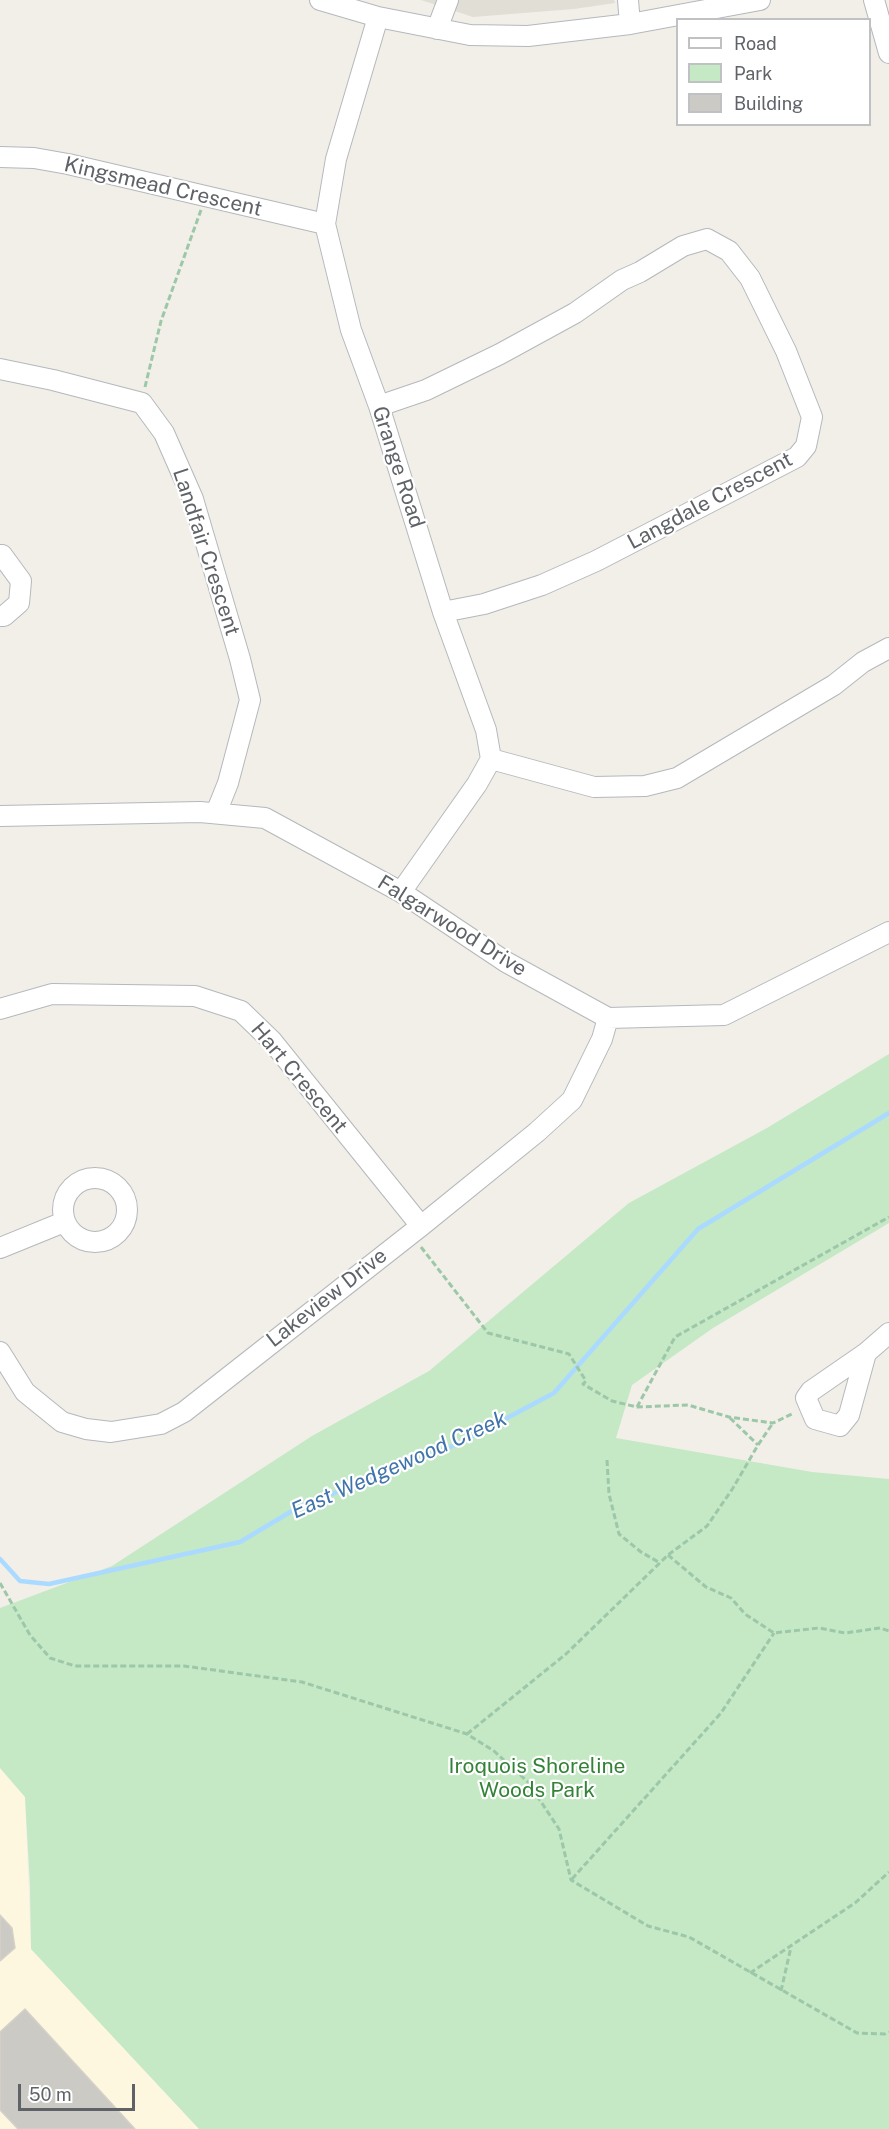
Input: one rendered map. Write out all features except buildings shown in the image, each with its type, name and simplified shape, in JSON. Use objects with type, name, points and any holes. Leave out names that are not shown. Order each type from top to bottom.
[{"type":"street","points":[[320,0],[378,17],[470,35],[528,36],[630,24],[760,0]]},
{"type":"street","points":[[437,29],[448,0]]},
{"type":"street","points":[[628,0],[630,24]]},
{"type":"street","points":[[874,0],[889,54]]},
{"type":"street","name":"Grange Road","points":[[378,17],[336,159],[326,224],[351,330],[379,406],[444,612],[486,730],[491,759]]},
{"type":"street","name":"Kingsmead Crescent","points":[[0,157],[34,158],[68,164],[326,224]]},
{"type":"street","name":"Langdale Crescent","points":[[379,406],[426,390],[500,354],[575,313],[622,280],[683,246],[707,239],[729,251],[750,278],[786,351],[812,417],[806,446],[798,457],[596,561],[542,585],[484,604],[444,612]]},
{"type":"street","points":[[0,369],[53,380],[142,404]]},
{"type":"street","name":"Landfair Crescent","points":[[142,404],[164,434],[193,499],[250,700],[228,783],[216,813]]},
{"type":"street","points":[[0,555],[21,581],[19,603],[4,616],[0,616]]},
{"type":"street","points":[[401,892],[477,784],[491,759],[594,787],[645,786],[677,778],[834,686],[864,662],[889,648]]},
{"type":"street","name":"Falgarwood Drive","points":[[0,816],[200,812],[265,818],[401,892],[506,962],[608,1018]]},
{"type":"street","points":[[608,1018],[724,1015],[889,932]]},
{"type":"street","name":"Hart Crescent","points":[[0,1009],[52,994],[195,996],[241,1011],[272,1041],[421,1226]]},
{"type":"street","name":"Lakeview Drive","points":[[0,1352],[25,1392],[62,1422],[86,1429],[111,1432],[161,1424],[184,1412],[421,1226],[537,1132],[572,1100],[602,1039],[608,1018]]},
{"type":"street","points":[[0,1248],[64,1222]]},
{"type":"street","points":[[866,1353],[849,1415],[840,1426],[815,1419],[806,1398],[811,1391],[866,1353],[889,1333]]},
{"type":"path","points":[[142,404],[161,321],[206,197]]},
{"type":"path","points":[[637,1407],[675,1337],[889,1217]]},
{"type":"path","points":[[421,1226],[418,1243],[488,1333],[569,1354],[586,1381],[583,1384],[612,1401],[637,1407],[688,1405],[729,1417],[773,1423]]},
{"type":"path","points":[[467,1734],[566,1654],[660,1563],[707,1526],[734,1488],[773,1423],[809,1406]]},
{"type":"path","points":[[729,1417],[758,1445]]},
{"type":"path","points":[[607,1460],[609,1494],[619,1534],[641,1552],[660,1563]]},
{"type":"path","points":[[669,1555],[706,1587],[731,1598],[745,1614],[774,1633],[819,1628],[845,1633],[880,1628],[889,1630]]},
{"type":"path","points":[[1,1584],[30,1635],[50,1658],[75,1666],[184,1666],[302,1683],[467,1734],[494,1751],[528,1782],[559,1829],[571,1880],[648,1926],[689,1937],[857,2033],[885,2034],[889,2032]]},
{"type":"path","points":[[571,1880],[721,1713],[774,1633]]},
{"type":"path","points":[[750,1973],[855,1903],[889,1872]]},
{"type":"path","points":[[781,1991],[791,1946]]},
{"type":"shaded area","points":[[421,0],[614,0],[615,3],[574,9],[473,17]]},
{"type":"shaded area","points":[[0,1768],[25,1797],[31,1949],[199,2129],[0,2129]]},
{"type":"green space","name":"Iroquois Shoreline Woods Park","points":[[889,1054],[889,1223],[713,1328],[632,1385],[616,1438],[812,1472],[889,1479],[889,2129],[199,2129],[31,1949],[25,1797],[0,1768],[0,1608],[112,1566],[312,1436],[429,1371],[629,1203],[767,1128]]},
{"type":"waterway","name":"East Wedgewood Creek","points":[[0,1559],[20,1581],[49,1584],[240,1542],[297,1508],[460,1443],[554,1393],[698,1229],[889,1113]]}]
